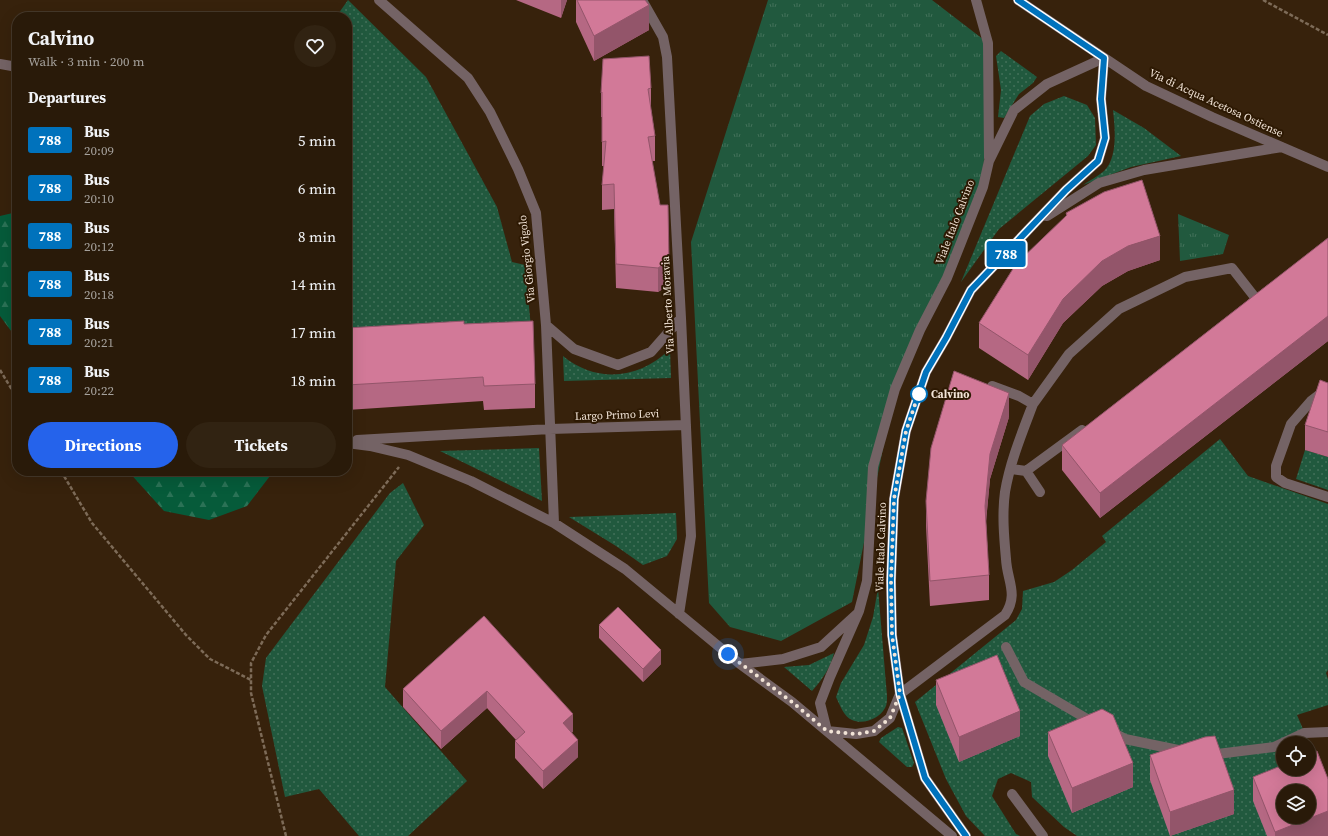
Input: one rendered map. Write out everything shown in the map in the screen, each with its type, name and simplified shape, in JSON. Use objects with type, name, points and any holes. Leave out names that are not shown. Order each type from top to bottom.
[{"type":"street","name":"Via Giorgio Vigolo","points":[[379,0],[468,78],[490,112],[518,168],[536,213],[546,325],[554,523]]},
{"type":"street","name":"Via Alberto Moravia","points":[[642,0],[663,37],[666,57],[681,318],[691,536],[679,614]]},
{"type":"street","name":"Viale Italo Calvino","points":[[976,0],[988,44],[989,161]]},
{"type":"street","name":"Via di Acqua Acetosa Ostiense","points":[[1018,0],[1146,86],[1212,117],[1328,167]]},
{"type":"street","name":"Viale Italo Calvino","points":[[827,731],[820,703],[860,611],[867,581],[873,467],[894,389],[920,330],[947,278],[983,187],[989,161],[1014,110],[1047,84],[1104,58],[1101,99],[1105,138],[1098,161],[1066,190],[971,290],[926,372],[906,431],[894,499],[891,581],[892,635],[900,694],[925,778],[966,836]]},
{"type":"street","points":[[0,64],[12,66]]},
{"type":"street","name":"Viale Italo Calvino","points":[[1034,225],[1099,183],[1144,170],[1282,147]]},
{"type":"street","points":[[827,731],[856,734],[874,731],[890,718],[900,694],[1004,615],[1011,603],[1012,588],[1006,562],[1004,517],[1005,492],[1017,447],[1033,404],[1069,354],[1119,309],[1185,277],[1232,268],[1257,300],[1244,309]]},
{"type":"street","points":[[546,325],[574,349],[618,365],[651,352],[681,318]]},
{"type":"street","points":[[989,385],[1019,396],[1033,404]]},
{"type":"street","points":[[1328,388],[1311,401],[1291,424],[1276,466],[1276,477],[1285,483],[1328,497]]},
{"type":"street","points":[[1026,472],[1090,424]]},
{"type":"street","name":"Largo Primo Levi","points":[[352,442],[550,429],[686,425]]},
{"type":"street","points":[[352,443],[408,456],[471,481],[554,523],[626,569],[740,664],[792,702],[952,836]]},
{"type":"street","points":[[1011,468],[1026,472],[1040,492]]},
{"type":"street","points":[[740,664],[783,659],[821,647],[860,611]]},
{"type":"street","points":[[1006,647],[1024,682],[1125,739],[1207,756],[1274,747],[1304,733],[1328,732]]},
{"type":"street","points":[[1012,794],[1043,836]]},
{"type":"path","points":[[1264,0],[1328,35]]},
{"type":"path","points":[[0,370],[12,390]]},
{"type":"path","points":[[286,836],[251,693],[251,663],[266,635],[408,456]]},
{"type":"path","points":[[64,476],[92,523],[186,635],[210,658],[251,680]]},
{"type":"green space","points":[[348,0],[426,77],[497,207],[512,262],[525,265],[532,338],[352,344],[352,12],[340,12]]},
{"type":"green space","points":[[768,0],[932,0],[988,43],[983,187],[895,389],[852,602],[781,641],[730,627],[709,603],[691,242]]},
{"type":"green space","points":[[1001,51],[1037,77],[1033,83],[1019,94],[1004,118],[998,117],[1001,90],[996,56]]},
{"type":"green space","points":[[1064,96],[1087,105],[1095,118],[1096,145],[1088,156],[999,229],[961,282],[1030,116],[1044,104]]},
{"type":"green space","points":[[1113,110],[1144,128],[1181,156],[1131,167],[1083,185],[1104,171],[1112,159],[1114,151]]},
{"type":"green space","points":[[12,213],[12,332],[0,316],[0,216]]},
{"type":"green space","points":[[1178,214],[1229,235],[1223,254],[1180,261]]},
{"type":"green space","points":[[670,349],[671,378],[564,381],[563,356],[576,365],[590,371],[604,374],[618,374],[632,372],[645,367]]},
{"type":"green space","points":[[1220,439],[1248,476],[1328,504],[1328,670],[1326,673],[1328,679],[1328,705],[1297,715],[1306,736],[1276,736],[1276,776],[1316,776],[1316,760],[1328,787],[1328,836],[1077,836],[1064,827],[1032,797],[1031,782],[1011,773],[998,779],[992,796],[1016,834],[1020,836],[985,836],[966,816],[946,779],[915,702],[1016,620],[1022,609],[1023,591],[1054,582],[1072,570],[1106,542],[1102,536]]},
{"type":"green space","points":[[539,448],[542,501],[440,451]]},
{"type":"green space","points":[[1305,450],[1328,457],[1328,490],[1296,479]]},
{"type":"green space","points":[[132,476],[270,476],[247,506],[209,520],[164,511]]},
{"type":"green space","points":[[403,483],[424,525],[396,561],[385,687],[467,781],[408,836],[359,836],[319,789],[285,797],[262,686],[266,658],[390,493]]},
{"type":"green space","points":[[676,513],[677,539],[667,556],[643,565],[616,546],[569,517]]},
{"type":"green space","points":[[878,588],[887,704],[882,712],[875,718],[861,722],[852,720],[847,716],[842,710],[836,697],[841,683],[864,645],[873,617]]},
{"type":"green space","points":[[834,653],[826,673],[812,691],[784,667],[809,665]]},
{"type":"green space","points":[[898,727],[902,728],[914,763],[912,767],[907,767],[879,742],[881,738]]},
{"type":"building","points":[[577,0],[645,0],[649,5],[594,36]]},
{"type":"building","points":[[649,56],[651,88],[648,89],[655,136],[648,137],[660,205],[668,205],[669,260],[658,268],[616,264],[614,184],[602,185],[606,141],[602,142],[602,92],[601,93],[603,59]]},
{"type":"building","points":[[1142,180],[1160,236],[1128,246],[1102,261],[1063,299],[1028,355],[979,323],[1016,264],[1067,215],[1066,213],[1104,192]]},
{"type":"building","points":[[1328,238],[1328,316],[1100,493],[1062,445]]},
{"type":"building","points":[[464,321],[464,324],[533,321],[535,384],[484,386],[483,377],[352,385],[352,328]]},
{"type":"building","points":[[954,371],[1009,393],[990,454],[985,506],[989,575],[930,581],[926,501],[931,448]]},
{"type":"building","points":[[1320,380],[1328,383],[1328,432],[1305,425]]},
{"type":"building","points":[[618,607],[661,650],[643,669],[599,625]]},
{"type":"building","points":[[484,616],[573,714],[563,723],[578,740],[543,771],[515,741],[525,732],[487,691],[441,731],[403,689]]},
{"type":"building","points":[[997,655],[1020,711],[959,737],[936,680]]},
{"type":"building","points":[[1102,709],[1113,715],[1133,763],[1072,788],[1048,732]]},
{"type":"building","points":[[1215,736],[1234,790],[1170,812],[1150,755],[1205,737]]},
{"type":"building","points":[[1317,751],[1328,779],[1328,811],[1316,816],[1316,784],[1276,784],[1276,824],[1295,824],[1275,832],[1253,777],[1276,768],[1276,776],[1316,776]]},
{"type":"bus line","name":"788","points":[[966,836],[925,778],[900,694],[892,635],[891,567],[894,499],[906,431],[926,372],[971,290],[1066,190],[1098,161],[1105,138],[1101,99],[1104,58],[1018,0]]},
{"type":"place","name":"Calvino","points":[[919,394]]},
{"type":"route","points":[[728,654],[792,702],[827,731],[856,734],[874,731],[890,718],[900,694],[892,635],[891,581],[894,499],[906,431],[921,387],[919,394]]}]
